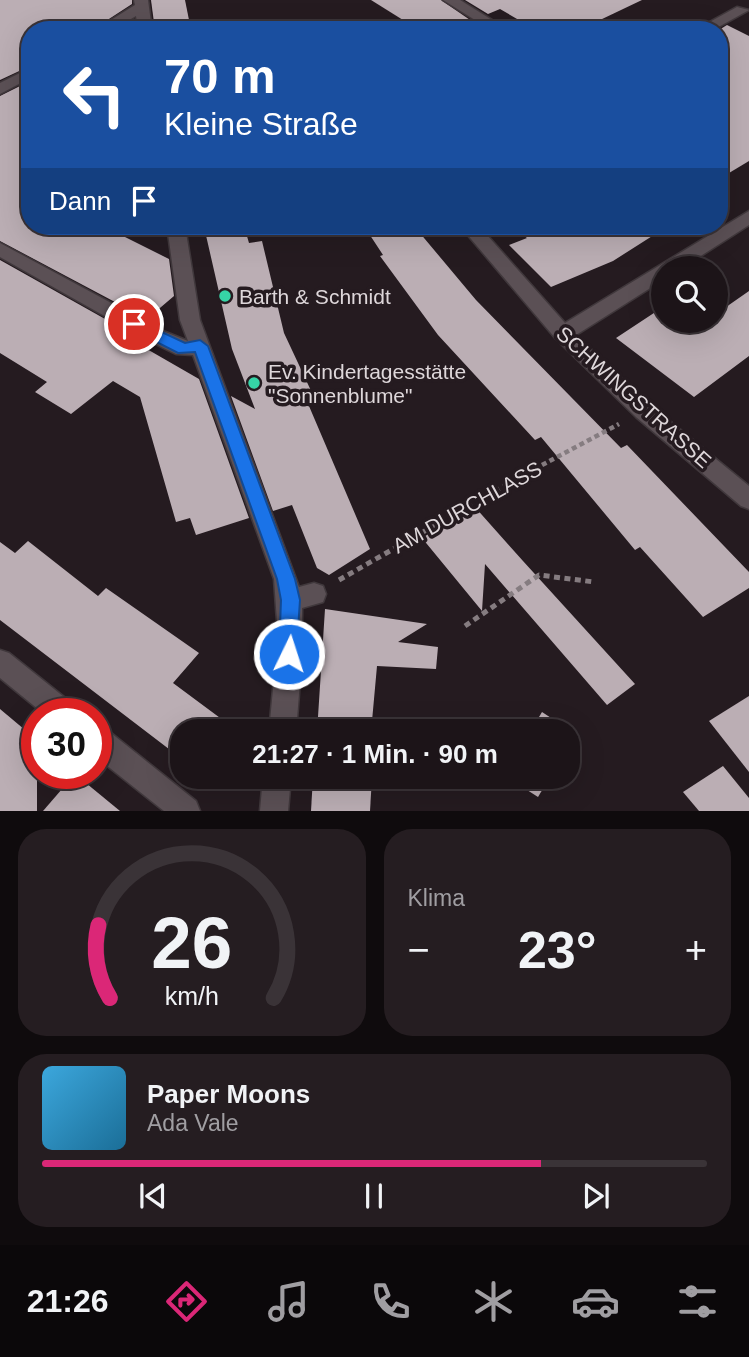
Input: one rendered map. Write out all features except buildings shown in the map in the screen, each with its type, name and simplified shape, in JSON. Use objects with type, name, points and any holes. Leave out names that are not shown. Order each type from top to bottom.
[{"type":"street","points":[[450,0],[486,21]]},
{"type":"street","points":[[721,0],[745,11]]},
{"type":"street","points":[[115,21],[141,3],[144,21]]},
{"type":"street","points":[[722,21],[745,11]]},
{"type":"street","points":[[0,89],[21,77]]},
{"type":"street","points":[[728,230],[749,217]]},
{"type":"street","points":[[177,235],[190,320],[286,579],[302,597],[291,628],[283,719]]},
{"type":"street","name":"SCHWINGSTRASSE","points":[[477,235],[563,334],[643,411],[749,499]]},
{"type":"street","points":[[687,256],[720,235]]},
{"type":"street","points":[[0,249],[156,336],[183,349],[200,346]]},
{"type":"street","points":[[563,334],[651,279]]},
{"type":"street","points":[[0,662],[45,698]]},
{"type":"street","points":[[112,752],[186,811]]},
{"type":"street","points":[[274,811],[276,789]]},
{"type":"path","name":"AM DURCHLASS","points":[[302,597],[643,411]]},
{"type":"path","points":[[465,626],[540,575],[594,582]]},
{"type":"place","name":"Barth & Schmidt","points":[[225,296]]},
{"type":"place","name":"Ev. Kindertagesstätte \"Sonnenblume\"","points":[[254,383]]},
{"type":"route","points":[[134,324],[183,349],[200,346],[286,579],[291,600],[289,654]]}]
